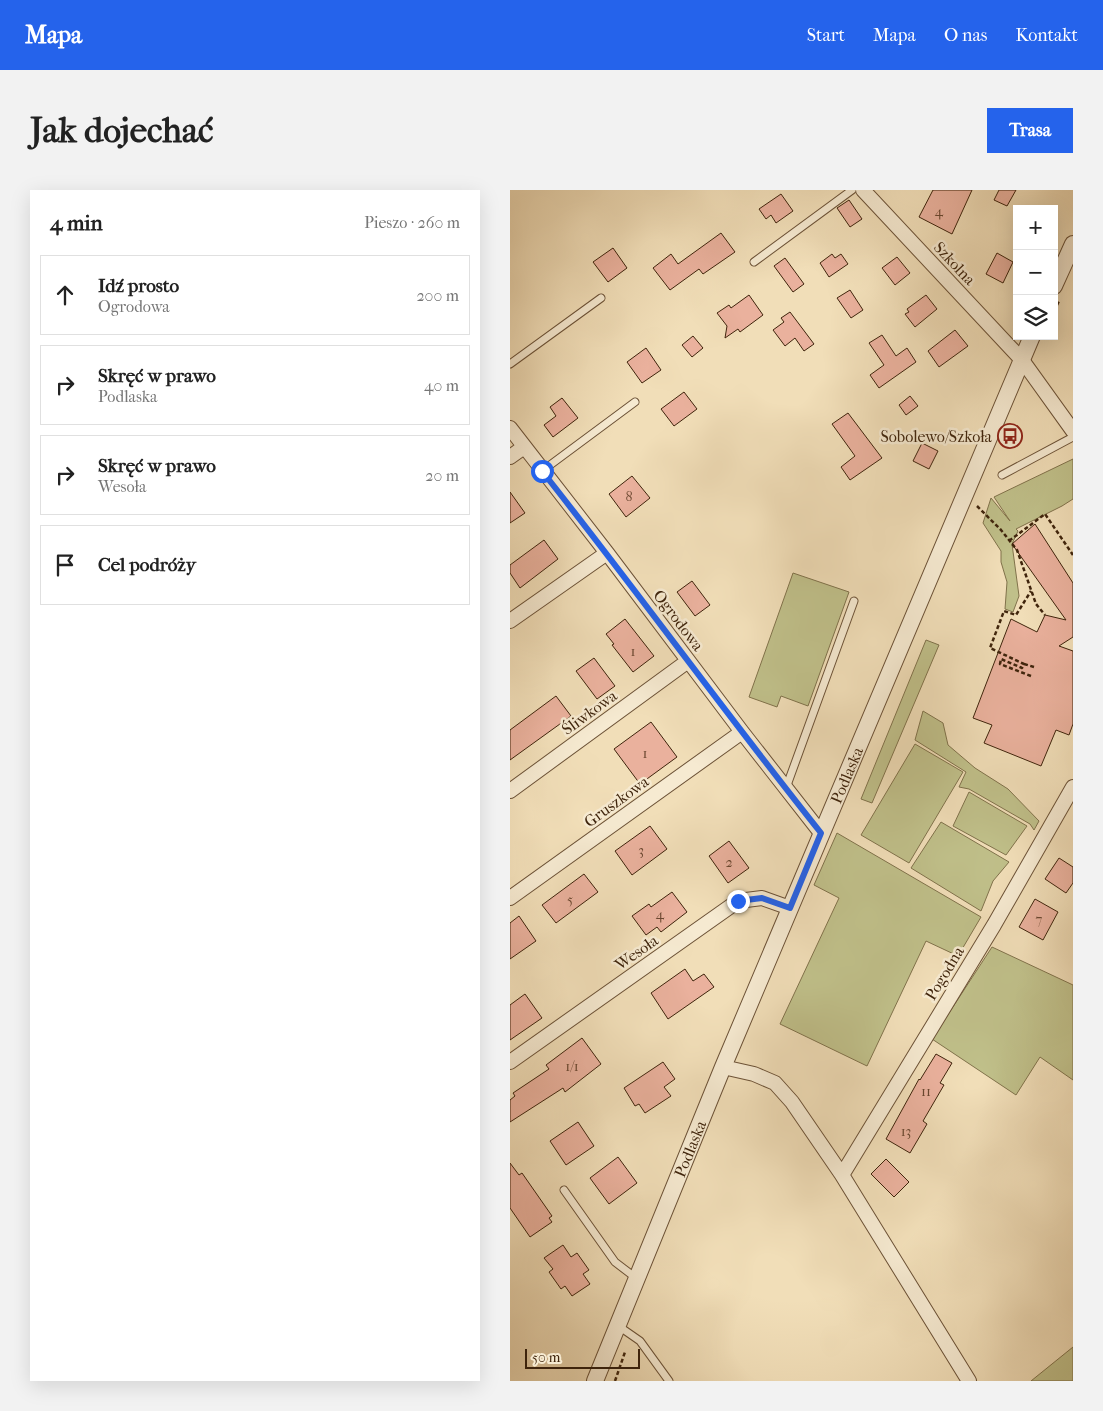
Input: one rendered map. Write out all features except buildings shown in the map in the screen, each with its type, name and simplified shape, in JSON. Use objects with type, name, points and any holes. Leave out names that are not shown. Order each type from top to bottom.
[{"type":"street","name":"Szkolna","points":[[864,190],[1022,360],[1073,431]]},
{"type":"street","points":[[1058,277],[1073,244]]},
{"type":"street","name":"Podlaska","points":[[594,1381],[821,833],[1030,340]]},
{"type":"street","name":"Ogrodowa","points":[[510,428],[821,833]]},
{"type":"street","points":[[510,457],[524,447]]},
{"type":"street","points":[[510,621],[607,553]]},
{"type":"street","name":"Śliwkowa","points":[[510,791],[688,661]]},
{"type":"street","name":"Gruszkowa","points":[[510,898],[742,732]]},
{"type":"street","name":"Pogodna","points":[[842,1175],[994,925],[1073,788]]},
{"type":"street","name":"Wesoła","points":[[510,1062],[738,901],[762,898],[790,908]]},
{"type":"street","points":[[723,1067],[754,1074],[775,1083],[792,1102],[842,1175],[969,1381]]},
{"type":"lane","points":[[754,262],[852,190]]},
{"type":"lane","points":[[510,364],[601,298]]},
{"type":"lane","points":[[542,471],[635,402]]},
{"type":"lane","points":[[1002,475],[1073,437]]},
{"type":"lane","points":[[786,788],[854,600]]},
{"type":"lane","points":[[564,1190],[614,1262],[636,1278]]},
{"type":"lane","points":[[617,1325],[640,1341],[669,1381]]},
{"type":"path","points":[[972,503],[989,517],[1017,550],[1036,604],[1045,615]]},
{"type":"path","points":[[1009,541],[1045,514],[1073,555]]},
{"type":"path","points":[[1031,592],[1016,615],[1004,612],[990,648],[1034,667]]},
{"type":"path","points":[[1024,664],[1022,668],[1001,660],[1000,664],[1031,676]]},
{"type":"green space","points":[[1073,459],[1073,499],[1016,529],[1018,531],[1012,544],[1019,596],[1013,612],[1005,609],[1007,582],[1001,562],[1001,551],[983,523],[991,498],[1010,521],[994,497]]},
{"type":"green space","points":[[793,573],[849,592],[808,706],[781,696],[777,707],[749,697]]},
{"type":"green space","points":[[926,640],[939,645],[872,803],[861,799]]},
{"type":"green space","points":[[923,711],[943,723],[948,745],[975,768],[1008,789],[1039,821],[1034,830],[1030,824],[969,789],[959,787],[966,772],[915,740]]},
{"type":"green space","points":[[915,744],[963,772],[909,863],[861,835]]},
{"type":"green space","points":[[969,792],[1027,826],[1006,855],[953,826]]},
{"type":"green space","points":[[941,822],[1009,862],[993,881],[981,911],[911,868]]},
{"type":"green space","points":[[837,833],[981,917],[958,956],[926,941],[867,1066],[780,1024],[839,898],[814,885]]},
{"type":"green space","points":[[992,947],[1073,985],[1073,1080],[1040,1057],[1016,1095],[932,1039]]},
{"type":"green space","points":[[1073,1347],[1073,1381],[1031,1381]]},
{"type":"place","name":"Sobolewo/Szkoła","points":[[1010,436]]},
{"type":"route","points":[[542,471],[821,833],[790,908],[762,898],[738,901]]}]
